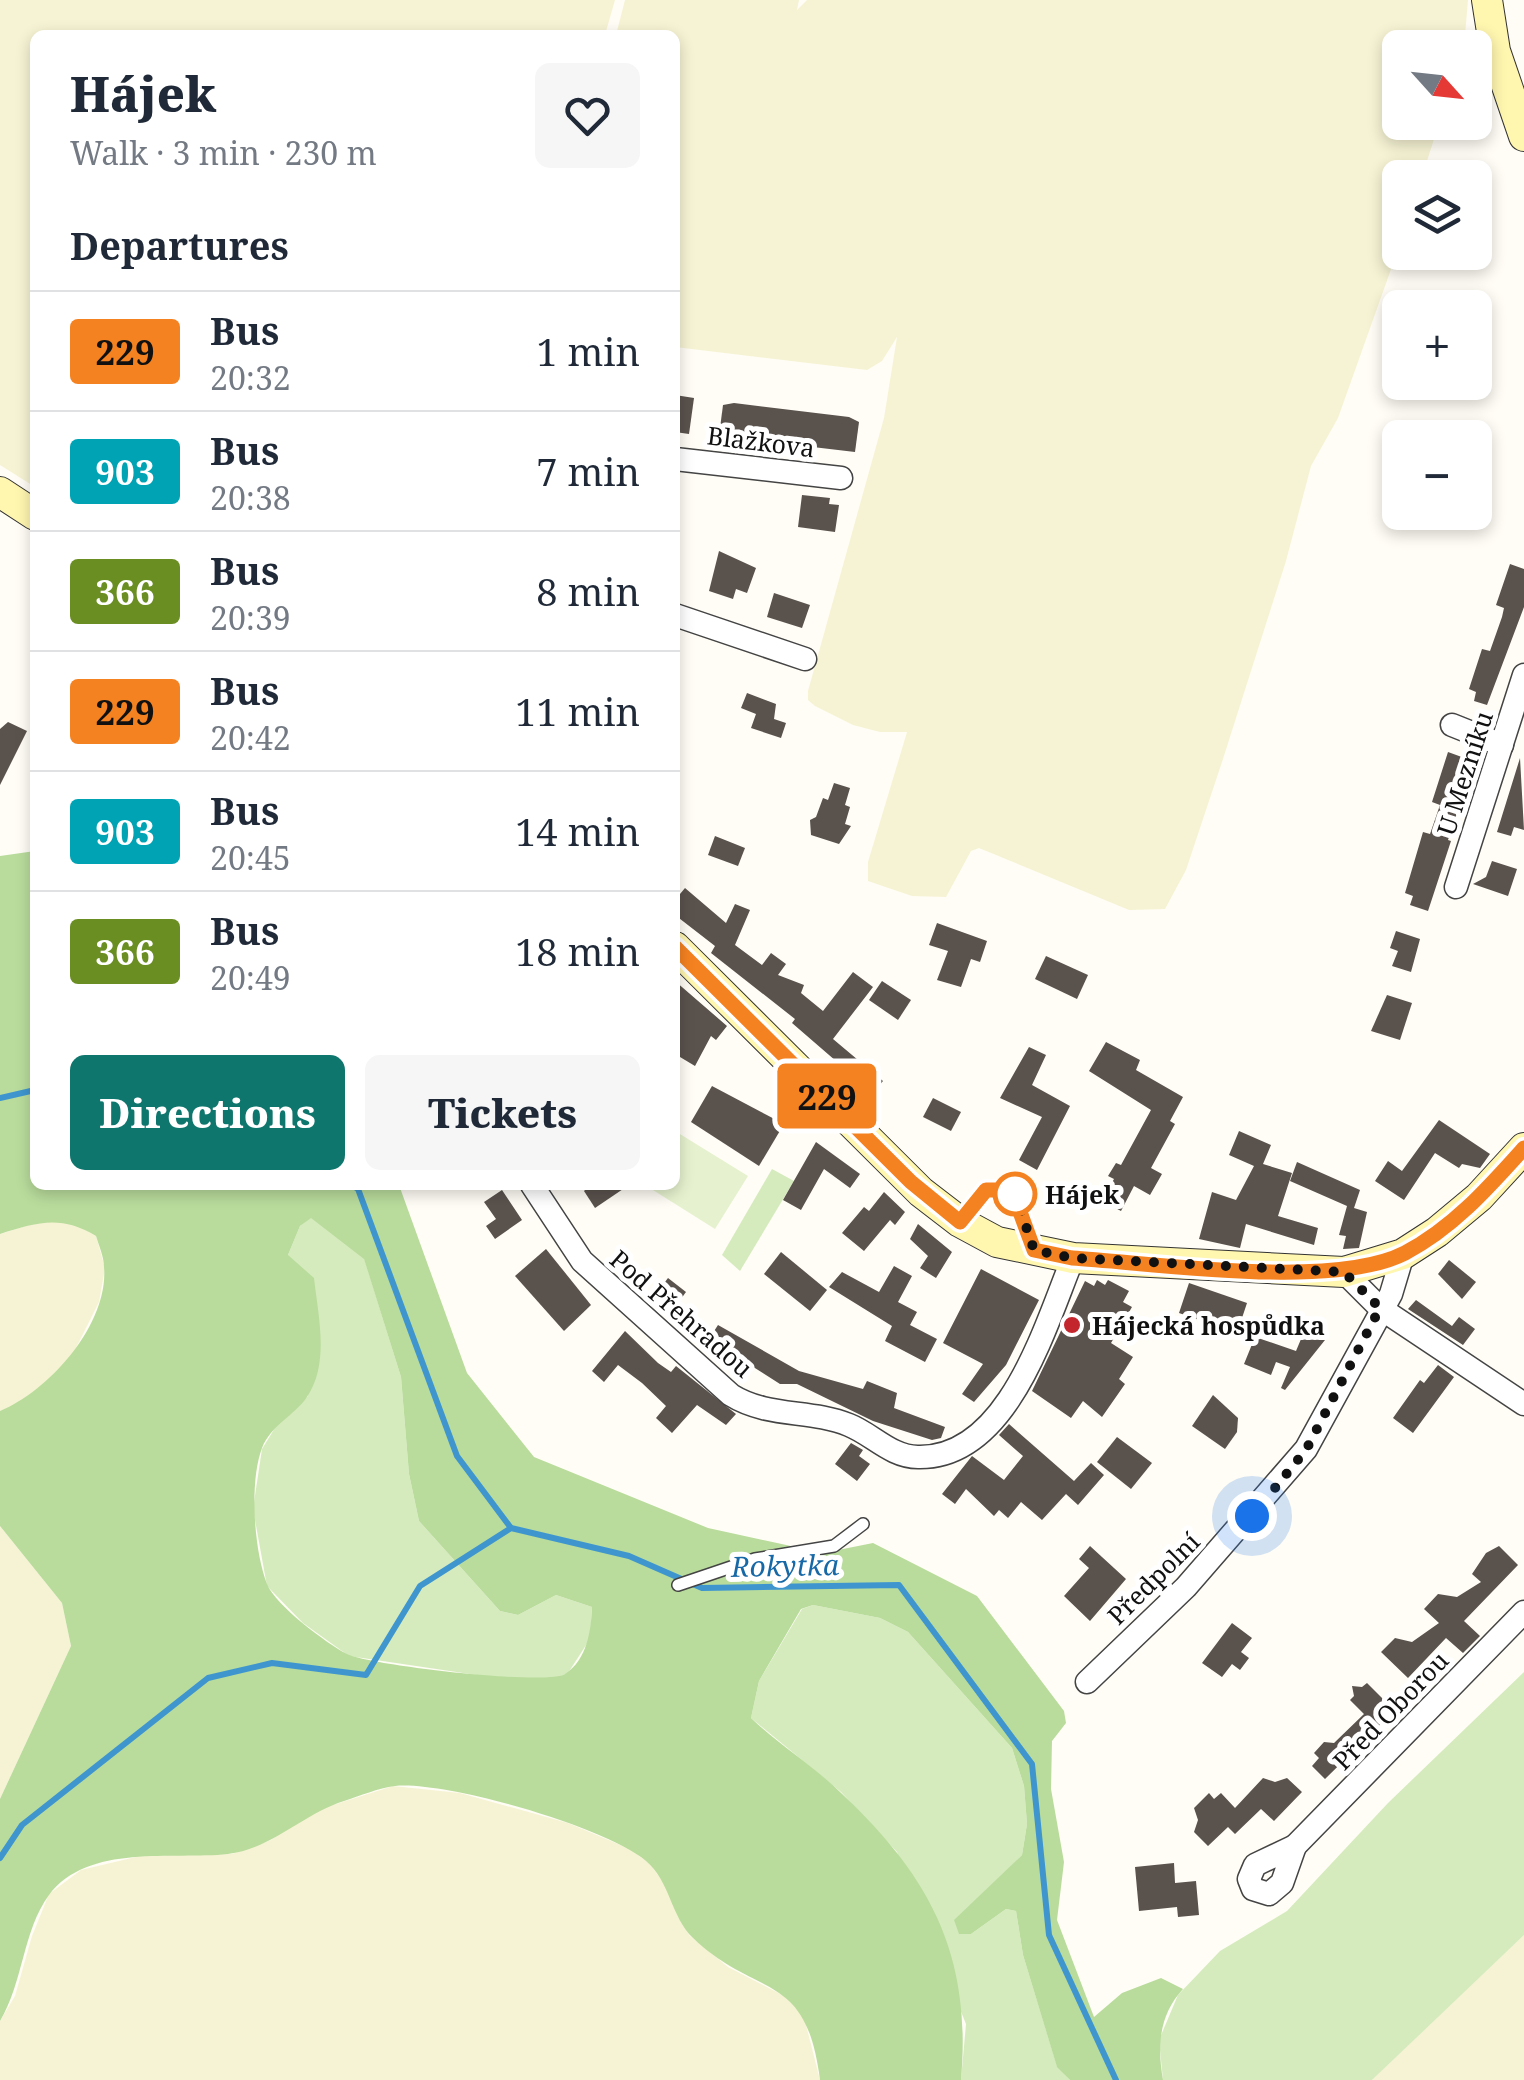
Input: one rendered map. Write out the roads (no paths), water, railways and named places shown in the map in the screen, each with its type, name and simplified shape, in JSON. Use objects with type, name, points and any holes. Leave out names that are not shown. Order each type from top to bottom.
[{"type":"street","points":[[1486,0],[1494,51],[1520,128]]},
{"type":"street","name":"Blažkova","points":[[680,460],[841,478]]},
{"type":"street","points":[[0,492],[30,512]]},
{"type":"street","points":[[680,616],[805,659]]},
{"type":"street","name":"U Mezníku","points":[[1456,886],[1524,676]]},
{"type":"street","points":[[1452,725],[1502,745]]},
{"type":"street","points":[[680,952],[911,1182],[960,1222],[996,1242],[1072,1258],[1344,1272],[1403,1254],[1457,1218],[1524,1148]]},
{"type":"street","name":"Pod Přehradou","points":[[535,1190],[582,1261],[731,1395],[761,1410],[847,1424],[896,1452],[917,1458],[964,1448],[996,1416],[1035,1350],[1072,1258]]},
{"type":"street","name":"Předpolní","points":[[1086,1682],[1186,1587],[1306,1450],[1397,1281],[1403,1254]]},
{"type":"street","points":[[1344,1272],[1380,1308],[1524,1404]]},
{"type":"street","name":"Před Oborou","points":[[1295,1846],[1524,1612]]},
{"type":"lane","points":[[794,1121],[826,1095]]},
{"type":"lane","points":[[960,1222],[976,1197],[1004,1186],[1017,1196],[1034,1250]]},
{"type":"lane","points":[[678,1585],[755,1559],[834,1546],[863,1524]]},
{"type":"waterway","name":"Rokytka","points":[[0,1098],[30,1091]]},
{"type":"waterway","name":"Rokytka","points":[[358,1190],[457,1456],[511,1528],[629,1556],[702,1588],[899,1585],[1032,1764],[1049,1935],[1116,2080]]},
{"type":"waterway","points":[[0,1858],[22,1825],[208,1678],[272,1663],[366,1675],[420,1586],[511,1528]]},
{"type":"place","name":"Hájek","points":[[1015,1194]]},
{"type":"place","name":"Hájecká hospůdka","points":[[1072,1325]]}]
